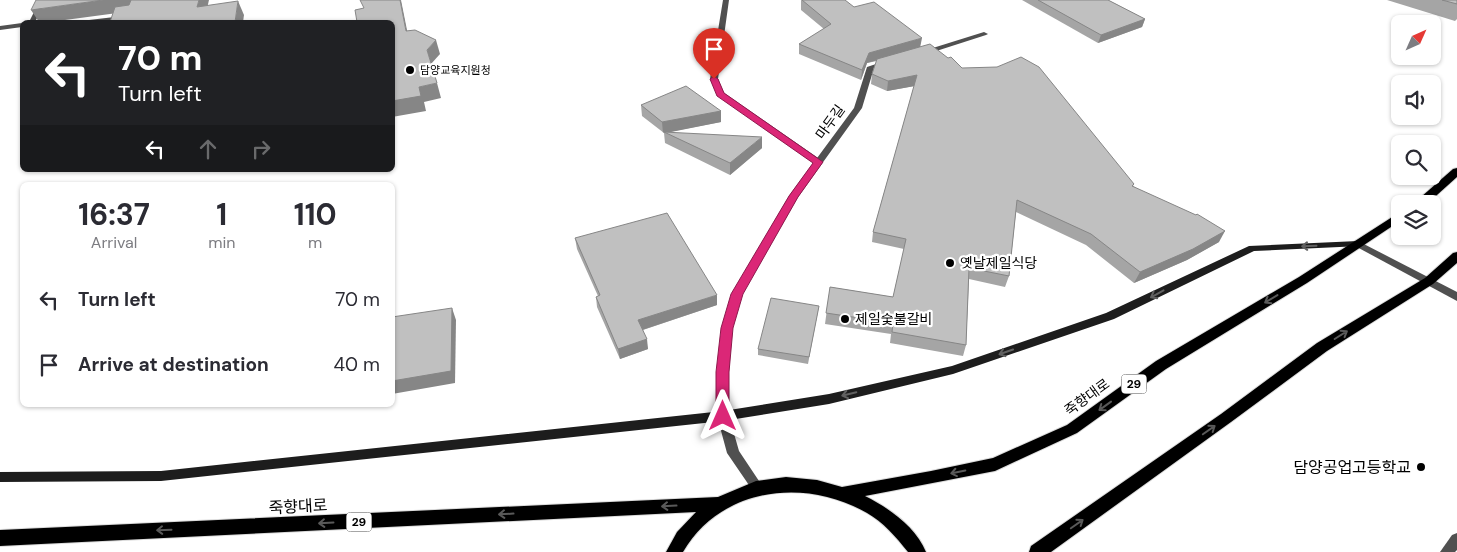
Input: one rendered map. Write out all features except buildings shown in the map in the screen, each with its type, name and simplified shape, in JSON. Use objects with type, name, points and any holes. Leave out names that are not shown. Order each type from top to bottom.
[{"type":"main road","points":[[1432,195],[1457,171]]},
{"type":"main road","name":"죽향대로","points":[[844,493],[931,478],[996,464],[1072,429],[1161,365],[1303,280],[1391,222]]},
{"type":"main road","points":[[1037,552],[1226,418],[1322,347],[1429,281],[1457,256]]},
{"type":"main road","points":[[674,552],[682,536],[717,504],[757,487],[801,483],[844,493],[879,512],[910,540],[918,552]]},
{"type":"main road","name":"죽향대로","points":[[0,538],[717,504]]},
{"type":"street","points":[[33,20],[43,0]]},
{"type":"street","points":[[726,0],[714,79],[720,94],[818,162]]},
{"type":"street","points":[[107,20],[133,17]]},
{"type":"street","points":[[0,28],[20,25]]},
{"type":"street","points":[[918,53],[984,34]]},
{"type":"street","name":"마두길","points":[[757,487],[733,454],[723,416],[723,372],[727,328],[737,294],[794,196],[858,108],[871,67],[900,59]]},
{"type":"street","points":[[0,477],[161,476],[723,416],[829,399],[953,370],[1110,316],[1252,248],[1358,244],[1457,297]]},
{"type":"street","points":[[1447,552],[1457,539]]},
{"type":"place","name":"담양교육지원청","points":[[410,70]]},
{"type":"place","name":"옛날제일식당","points":[[950,263]]},
{"type":"place","name":"제일숯불갈비","points":[[845,319]]},
{"type":"place","name":"담양공업고등학교","points":[[1421,467]]},
{"type":"route","points":[[714,79],[720,94],[818,162],[794,196],[737,294],[727,328],[723,372],[723,416]]}]
